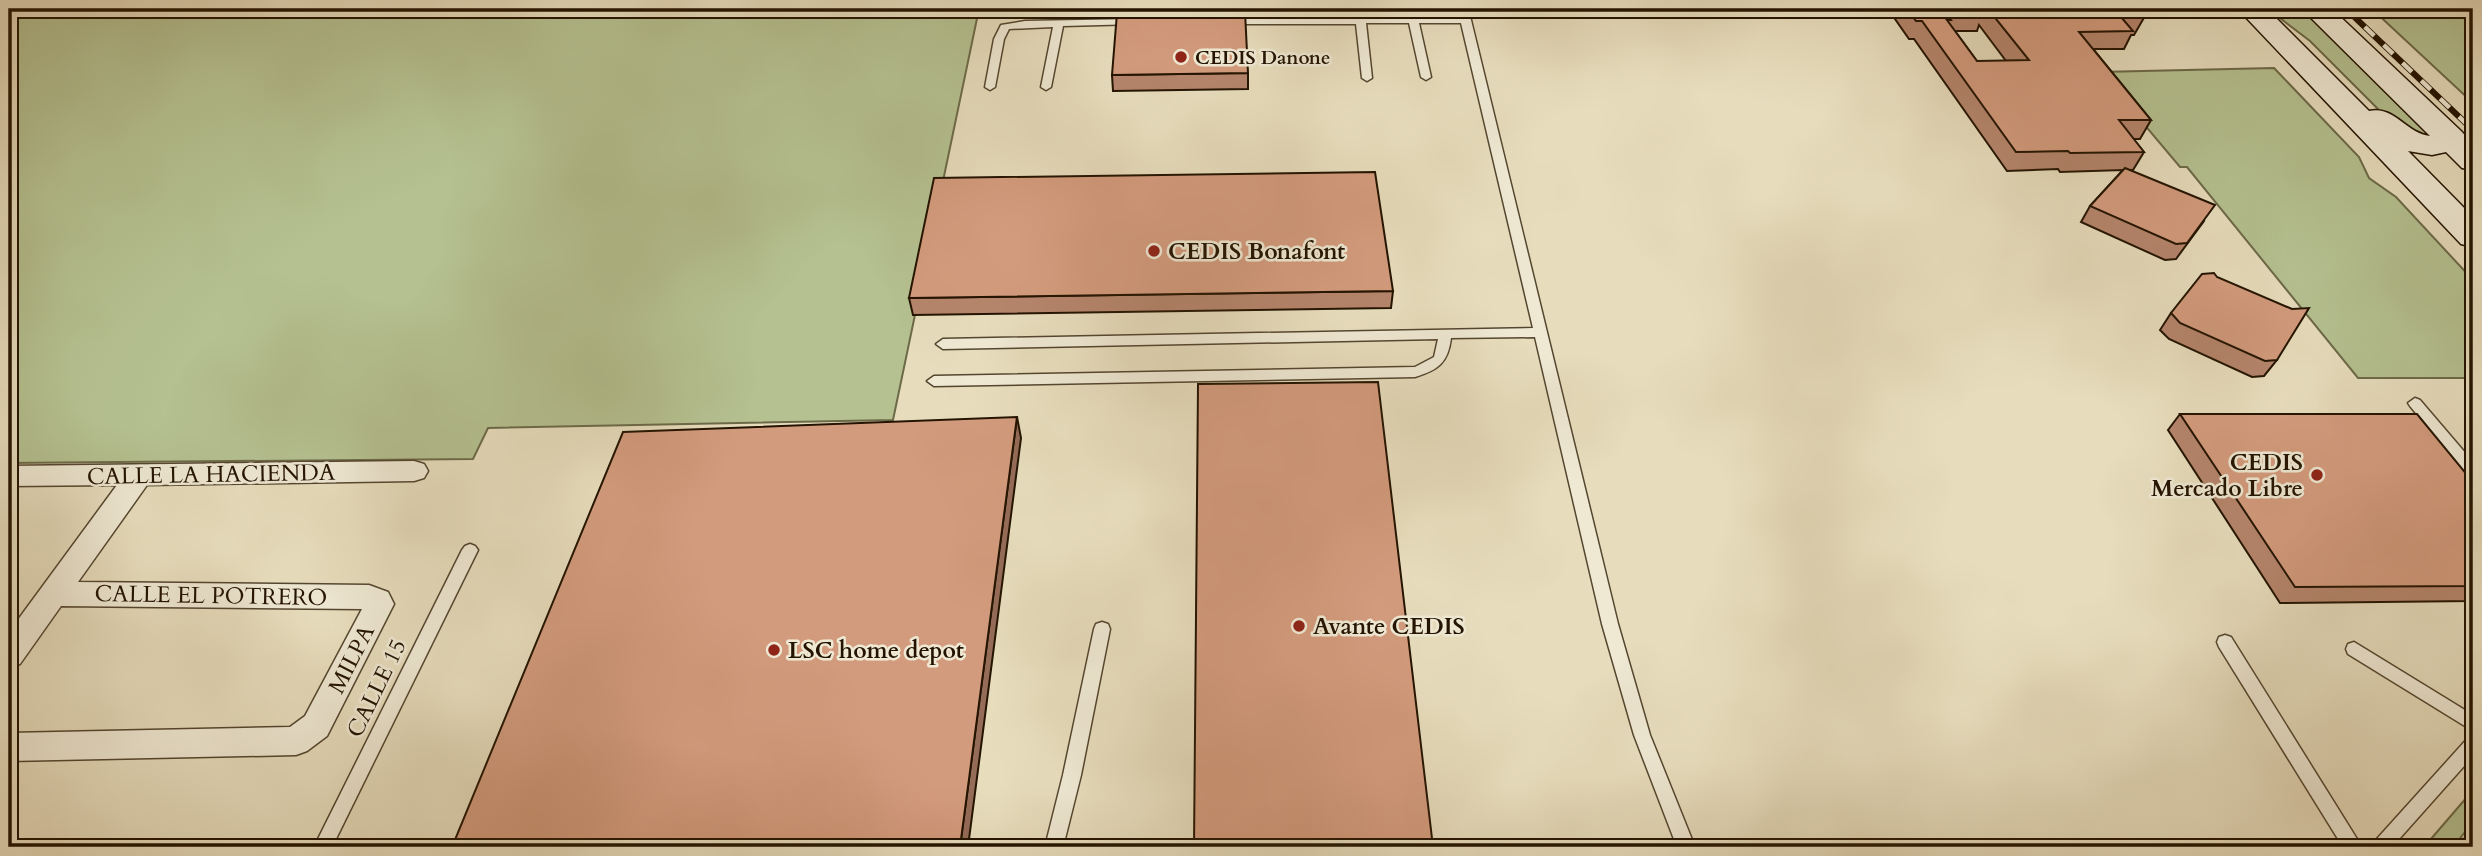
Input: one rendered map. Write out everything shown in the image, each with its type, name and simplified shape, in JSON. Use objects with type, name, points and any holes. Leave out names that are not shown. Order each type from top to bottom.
[{"type":"main road","points":[[2316,9],[2473,161]]},
{"type":"main road","points":[[2255,12],[2297,38],[2399,135],[2429,146],[2440,145],[2450,138]]},
{"type":"main road","points":[[2255,12],[2473,236]]},
{"type":"street","name":"CALLE LA HACIENDA","points":[[9,476],[414,471]]},
{"type":"street","points":[[9,655],[139,475]]},
{"type":"street","name":"CALLE EL POTRERO","points":[[53,594],[369,597]]},
{"type":"street","name":"MILPA","points":[[9,747],[287,743],[302,738],[316,726],[378,608],[378,600],[369,597]]},
{"type":"lane","points":[[1217,21],[1413,20],[1464,14],[1538,332],[1614,636],[1642,735],[1686,847]]},
{"type":"lane","points":[[1361,20],[1367,78]]},
{"type":"lane","points":[[1413,20],[1426,76]]},
{"type":"lane","points":[[990,87],[999,39],[1006,27],[1059,23],[1152,22]]},
{"type":"lane","points":[[1046,87],[1059,23]]},
{"type":"lane","points":[[943,344],[1538,332]]},
{"type":"lane","points":[[934,382],[1415,372],[1433,367],[1441,358],[1445,334]]},
{"type":"lane","points":[[2415,403],[2473,472]]},
{"type":"lane","name":"CALLE 15","points":[[323,847],[470,550]]},
{"type":"lane","points":[[1054,847],[1102,629]]},
{"type":"lane","points":[[2225,642],[2353,847]]},
{"type":"lane","points":[[2354,649],[2473,724]]},
{"type":"lane","points":[[2381,847],[2473,744]]},
{"type":"lane","points":[[2468,847],[2473,841]]},
{"type":"green space","points":[[9,9],[979,9],[893,420],[488,428],[473,459],[9,463]]},
{"type":"green space","points":[[2268,9],[2306,9],[2431,129],[2431,136],[2398,129],[2310,41]]},
{"type":"green space","points":[[2372,9],[2453,9],[2473,14],[2473,103]]},
{"type":"green space","points":[[2274,68],[2359,157],[2369,178],[2396,197],[2473,280],[2473,378],[2358,378],[2187,167],[2180,167],[2100,72]]},
{"type":"green space","points":[[2473,790],[2473,822],[2453,847],[2424,847]]},
{"type":"building","points":[[1907,9],[1981,9],[1984,13],[1946,13],[1951,20],[1947,20],[1977,61],[2029,60],[1988,9],[2136,9],[2143,17],[2121,17],[2133,31],[2079,32],[2151,120],[2119,120],[2144,152],[2016,152],[1922,21],[1916,21]]},
{"type":"building","name":"CEDIS Danone","points":[[1245,11],[1248,73],[1112,75],[1117,13]]},
{"type":"building","points":[[2125,168],[2215,205],[2187,243],[2176,244],[2090,206]]},
{"type":"building","name":"CEDIS Bonafont","points":[[1375,172],[1393,291],[909,298],[934,178]]},
{"type":"building","points":[[2214,273],[2217,277],[2292,309],[2309,308],[2277,360],[2265,361],[2180,323],[2171,313],[2202,274]]},
{"type":"building","name":"Avante CEDIS","points":[[1378,382],[1433,847],[1194,847],[1198,384]]},
{"type":"building","name":"CEDIS Mercado Libre","points":[[2180,414],[2417,414],[2473,482],[2473,586],[2295,587]]},
{"type":"building","name":"LSC home depot","points":[[1017,417],[960,847],[452,847],[623,432]]},
{"type":"railway","points":[[2346,9],[2473,130]]},
{"type":"place","name":"CEDIS Danone","points":[[1181,57]]},
{"type":"place","name":"CEDIS Bonafont","points":[[1154,251]]},
{"type":"place","name":"CEDIS Mercado Libre","points":[[2317,475]]},
{"type":"place","name":"Avante CEDIS","points":[[1299,626]]},
{"type":"place","name":"LSC home depot","points":[[774,650]]}]
